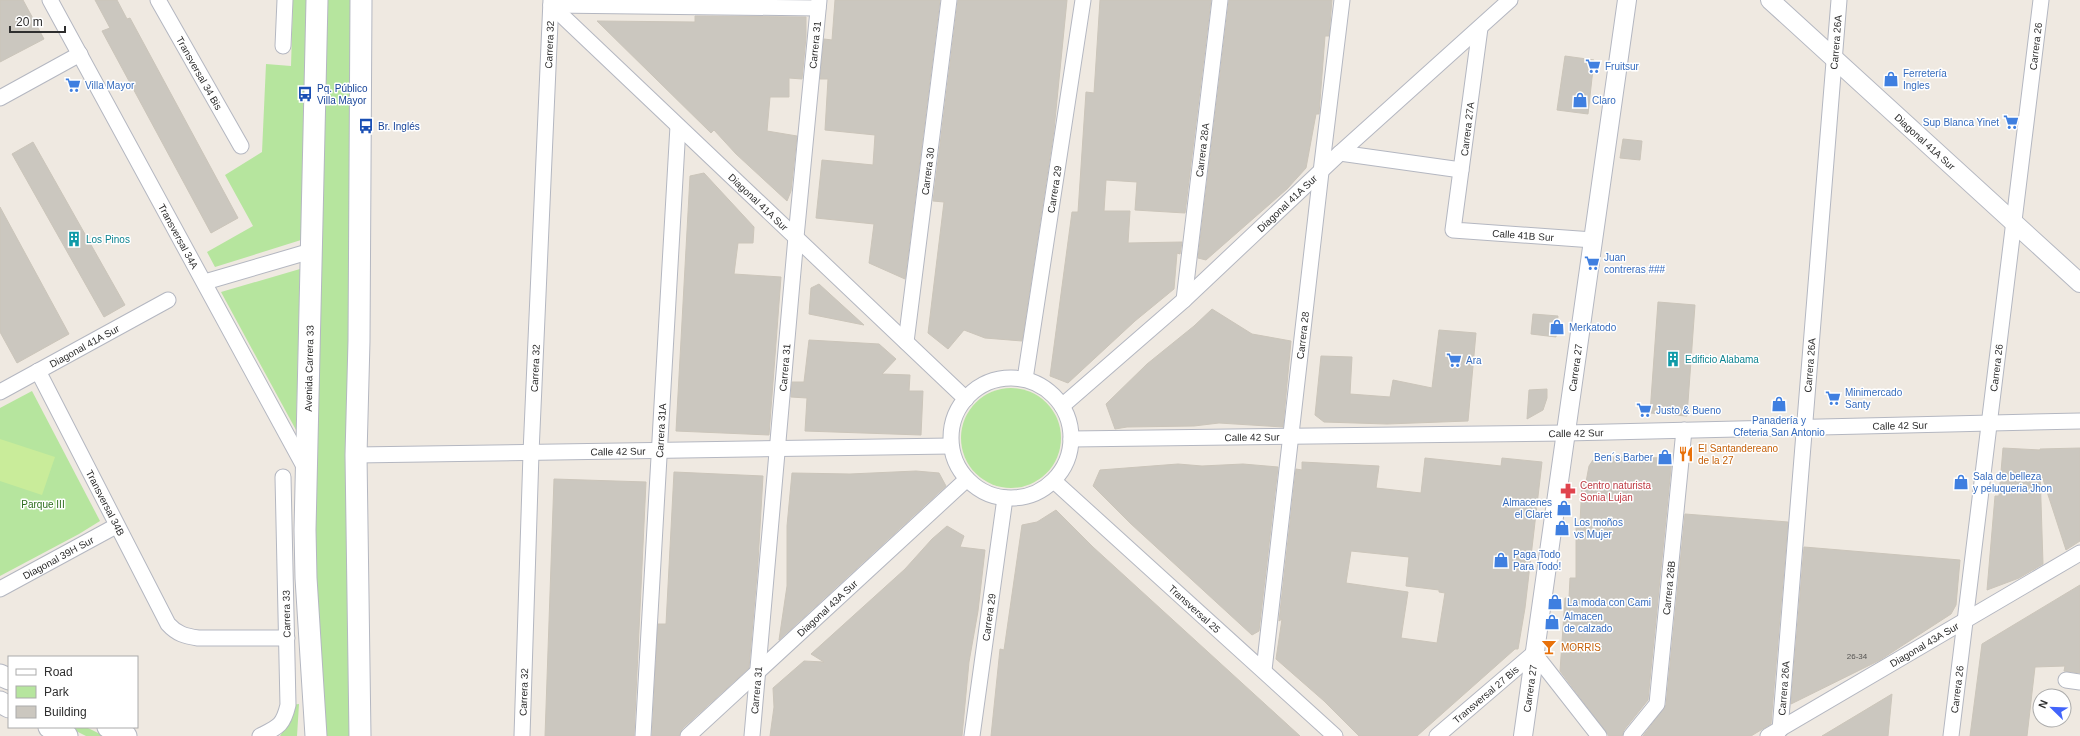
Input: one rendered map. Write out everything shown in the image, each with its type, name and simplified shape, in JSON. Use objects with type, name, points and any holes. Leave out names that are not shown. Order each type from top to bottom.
[{"type":"main road","name":"Avenida Carrera 33","points":[[316,736],[306,578],[311,251],[317,0]]},
{"type":"main road","points":[[360,736],[356,455],[359,341],[361,0]]},
{"type":"main road","points":[[51,728],[68,736]]},
{"type":"main road","points":[[110,728],[126,736]]},
{"type":"street","name":"Transversal 34A","points":[[50,0],[205,282],[307,473]]},
{"type":"street","name":"Transversal 34 Bis","points":[[158,0],[241,146]]},
{"type":"street","points":[[283,46],[285,0]]},
{"type":"street","name":"Carrera 30","points":[[906,342],[949,0]]},
{"type":"street","name":"Carrera 29","points":[[1026,379],[1083,0]]},
{"type":"street","name":"Carrera 28A","points":[[1184,300],[1220,0]]},
{"type":"street","name":"Carrera 28","points":[[1264,670],[1342,0]]},
{"type":"street","name":"Diagonal 41A Sur","points":[[1062,406],[1184,300],[1340,153],[1510,0]]},
{"type":"street","name":"Carrera 27","points":[[1523,736],[1627,0]]},
{"type":"street","name":"Diagonal 41A Sur","points":[[1770,0],[2080,282]]},
{"type":"street","name":"Carrera 26A","points":[[1774,733],[1804,427],[1839,0]]},
{"type":"street","name":"Carrera 26","points":[[1951,736],[2041,0]]},
{"type":"street","points":[[551,2],[818,4]]},
{"type":"street","name":"Diagonal 41A Sur","points":[[551,2],[678,126],[966,398]]},
{"type":"street","name":"Carrera 32","points":[[522,736],[531,453],[551,2]]},
{"type":"street","name":"Carrera 31","points":[[752,736],[818,4]]},
{"type":"street","name":"Carrera 27A","points":[[1453,230],[1480,28]]},
{"type":"street","points":[[0,97],[80,54]]},
{"type":"street","name":"Carrera 31A","points":[[643,736],[678,126]]},
{"type":"street","points":[[1340,153],[1461,170]]},
{"type":"street","name":"Calle 41B Sur","points":[[1453,230],[1593,240]]},
{"type":"street","points":[[205,282],[311,251]]},
{"type":"street","name":"Diagonal 41A Sur","points":[[0,392],[168,300]]},
{"type":"street","name":"Transversal 34B","points":[[38,371],[116,526],[168,624],[176,632],[185,636],[198,638],[287,638]]},
{"type":"street","points":[[1010,378],[1026,379],[1040,385],[1052,394],[1062,406],[1069,422],[1071,439],[1066,462],[1054,481],[1040,492],[1023,498],[1005,498],[991,495],[978,489],[967,479],[956,464],[951,446],[951,429],[956,413],[966,398],[979,387],[994,380],[1010,378]]},
{"type":"street","name":"Calle 42 Sur","points":[[1071,439],[1684,430],[2080,421]]},
{"type":"street","name":"Carrera 26B","points":[[1631,736],[1657,704],[1684,430]]},
{"type":"street","name":"Calle 42 Sur","points":[[356,455],[951,446]]},
{"type":"street","name":"Carrera 33","points":[[260,736],[280,726],[286,716],[288,705],[283,478]]},
{"type":"street","name":"Diagonal 43A Sur","points":[[688,736],[967,479]]},
{"type":"street","name":"Transversal 25","points":[[1054,481],[1335,736]]},
{"type":"street","name":"Carrera 29","points":[[972,736],[1005,498]]},
{"type":"street","name":"Diagonal 39H Sur","points":[[0,590],[116,526]]},
{"type":"street","name":"Diagonal 43A Sur","points":[[1774,733],[2080,553]]},
{"type":"street","points":[[1534,653],[1599,736]]},
{"type":"street","name":"Transversal 27 Bis","points":[[1437,736],[1534,653]]},
{"type":"green space","points":[[293,0],[307,0],[301,240],[215,267],[207,252],[253,226],[225,175],[262,152],[266,64],[291,66]]},
{"type":"green space","points":[[326,0],[351,0],[350,736],[324,736],[317,631],[315,527]]},
{"type":"green space","points":[[300,269],[296,430],[221,292]]},
{"type":"green space","points":[[1011,388],[1030,392],[1046,403],[1057,419],[1061,438],[1057,457],[1046,473],[1030,484],[1011,488],[992,484],[976,473],[965,457],[961,438],[965,419],[976,403],[992,392]]},
{"type":"green space","name":"Parque III","points":[[32,391],[100,521],[79,534],[0,576],[0,408]]},
{"type":"green space","points":[[0,439],[55,457],[42,495],[0,481]]},
{"type":"green space","points":[[299,704],[297,736],[280,736],[289,722],[291,705]]},
{"type":"green space","points":[[70,728],[88,728],[104,736],[86,736]]},
{"type":"building","points":[[0,0],[23,0],[44,39],[0,62]]},
{"type":"building","points":[[95,0],[117,0],[127,19],[130,18],[238,218],[211,233],[102,31],[110,28]]},
{"type":"building","points":[[835,0],[940,0],[905,279],[869,263],[874,224],[816,218],[822,160],[873,165],[875,135],[825,130],[828,79],[820,79],[824,39],[832,40]]},
{"type":"building","points":[[958,0],[1067,0],[1054,130],[1022,341],[985,338],[964,330],[948,349],[928,333],[944,202],[933,201]]},
{"type":"building","points":[[1100,0],[1211,0],[1185,213],[1135,210],[1137,182],[1106,180],[1104,211],[1130,211],[1128,243],[1182,242],[1180,254],[1177,253],[1174,289],[1135,321],[1068,383],[1050,376],[1072,212],[1078,212],[1086,92],[1094,93]]},
{"type":"building","points":[[1229,0],[1332,0],[1329,36],[1325,36],[1319,114],[1316,114],[1306,168],[1287,189],[1206,260],[1198,258]]},
{"type":"building","points":[[695,16],[806,17],[806,37],[802,79],[789,78],[789,97],[770,97],[767,131],[797,136],[791,191],[787,201],[736,154],[714,130],[711,133],[597,21],[695,22]]},
{"type":"building","points":[[1565,56],[1594,60],[1588,114],[1557,110]]},
{"type":"building","points":[[1623,139],[1642,141],[1640,160],[1620,158]]},
{"type":"building","name":"Los Pinos","points":[[33,142],[125,305],[104,317],[12,154]]},
{"type":"building","points":[[704,173],[754,227],[753,243],[738,243],[734,274],[781,277],[769,435],[676,431],[690,176]]},
{"type":"building","points":[[0,207],[69,334],[17,363],[0,332]]},
{"type":"building","points":[[819,284],[864,325],[809,314],[811,288]]},
{"type":"building","name":"Edificio Alabama","points":[[1658,302],[1695,305],[1687,416],[1650,413]]},
{"type":"building","points":[[1212,309],[1252,334],[1291,341],[1283,427],[1219,423],[1194,426],[1127,427],[1115,429],[1106,404],[1147,364],[1194,326]]},
{"type":"building","points":[[1533,314],[1558,316],[1556,337],[1531,334]]},
{"type":"building","points":[[1439,330],[1476,333],[1468,421],[1387,424],[1324,422],[1315,415],[1321,356],[1352,357],[1350,394],[1390,397],[1393,380],[1432,388]]},
{"type":"building","points":[[809,340],[879,344],[896,359],[882,374],[910,375],[909,391],[923,391],[921,435],[805,431],[807,398],[791,397],[792,382],[804,382]]},
{"type":"building","points":[[1547,389],[1547,398],[1543,410],[1527,419],[1529,390]]},
{"type":"building","points":[[2003,448],[2040,450],[2080,448],[2080,541],[2066,550],[2040,470],[2043,564],[2019,578],[1987,590],[1995,496],[1999,496]]},
{"type":"building","points":[[1610,457],[1672,458],[1648,700],[1624,730],[1622,736],[1609,736],[1560,671],[1565,598],[1569,598],[1570,578],[1576,578],[1576,523],[1580,523],[1582,482],[1586,482],[1589,466],[1593,460]]},
{"type":"building","points":[[1425,458],[1501,466],[1502,458],[1542,462],[1525,608],[1518,649],[1515,649],[1417,736],[1359,736],[1324,701],[1276,659],[1282,619],[1279,621],[1296,469],[1302,470],[1302,462],[1379,466],[1376,488],[1421,493]],"holes":[[[1351,551],[1409,557],[1406,586],[1439,590],[1439,592],[1445,593],[1437,643],[1401,638],[1408,592],[1346,583]]]},
{"type":"building","points":[[1178,464],[1202,466],[1243,464],[1278,467],[1259,631],[1252,635],[1130,523],[1093,486],[1100,470]]},
{"type":"building","points":[[916,471],[939,473],[946,486],[779,640],[787,586],[787,526],[792,473],[850,474]]},
{"type":"building","points":[[674,472],[763,476],[758,562],[749,668],[682,729],[679,736],[652,736],[658,624],[666,624]]},
{"type":"building","points":[[554,479],[646,482],[634,736],[545,736]]},
{"type":"building","points":[[1056,510],[1093,547],[1300,736],[991,736],[1000,649],[1004,650],[1022,525],[1037,522]]},
{"type":"building","points":[[1685,514],[1788,522],[1771,724],[1751,736],[1643,736],[1666,705]]},
{"type":"building","points":[[947,526],[964,536],[960,547],[985,550],[978,611],[969,662],[962,736],[770,736],[774,707],[773,688],[804,661],[824,662],[811,654],[905,569],[932,539]]},
{"type":"building","points":[[1804,547],[1960,560],[1956,605],[1951,614],[1880,660],[1791,704]]},
{"type":"building","points":[[2080,585],[2080,673],[2064,671],[2065,666],[2035,667],[2027,736],[1970,736],[1982,644]]},
{"type":"building","points":[[1892,694],[1888,736],[1822,736]]},
{"type":"place","name":"Fruitsur","points":[[1593,66]]},
{"type":"place","name":"Ferretería Ingles","points":[[1891,79]]},
{"type":"place","name":"Villa Mayor","points":[[73,85]]},
{"type":"place","name":"Pq. Público Villa Mayor","points":[[305,94]]},
{"type":"place","name":"Claro","points":[[1580,100]]},
{"type":"place","name":"Sup Blanca Yinet","points":[[2011,122]]},
{"type":"place","name":"Br. Inglés","points":[[366,126]]},
{"type":"place","name":"Los Pinos","points":[[74,239]]},
{"type":"place","name":"Juan contreras ###","points":[[1592,263]]},
{"type":"place","name":"Merkatodo","points":[[1557,327]]},
{"type":"place","name":"Edificio Alabama","points":[[1673,359]]},
{"type":"place","name":"Ara","points":[[1454,360]]},
{"type":"place","name":"Minimercado Santy","points":[[1833,398]]},
{"type":"place","name":"Panadería y Cfeteria San Antonio","points":[[1779,404]]},
{"type":"place","name":"Justo & Bueno","points":[[1644,410]]},
{"type":"place","name":"El Santandereano de la 27","points":[[1686,454]]},
{"type":"place","name":"Ben´s Barber","points":[[1665,457]]},
{"type":"place","name":"Sala de belleza y peluqueria Jhon","points":[[1961,482]]},
{"type":"place","name":"Centro naturista Sonia Lujan","points":[[1568,491]]},
{"type":"place","name":"Almacenes el Claret","points":[[1564,508]]},
{"type":"place","name":"Los moños vs Mujer","points":[[1562,528]]},
{"type":"place","name":"Paga Todo Para Todo!","points":[[1501,560]]},
{"type":"place","name":"La moda con Cami","points":[[1555,602]]},
{"type":"place","name":"Almacen de calzado","points":[[1552,622]]},
{"type":"place","name":"MORRIS","points":[[1549,647]]}]
